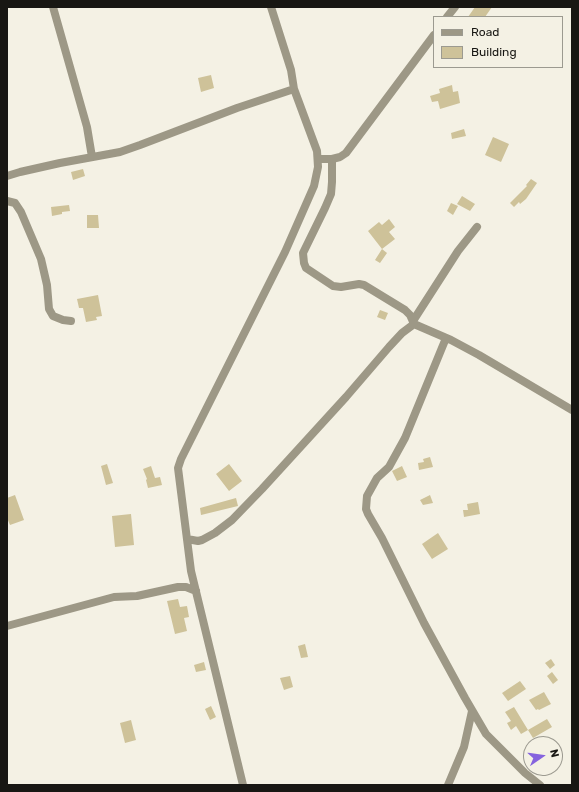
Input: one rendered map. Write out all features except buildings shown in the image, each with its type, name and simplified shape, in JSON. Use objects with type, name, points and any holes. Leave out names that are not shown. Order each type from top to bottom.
[{"type":"street","points":[[53,7],[87,127],[92,157]]},
{"type":"street","points":[[244,785],[191,571],[178,464],[285,252],[314,186],[318,159],[314,140],[294,89],[291,70],[271,7]]},
{"type":"street","points":[[448,16],[455,7]]},
{"type":"street","points":[[318,159],[332,159],[340,157],[346,153],[433,36]]},
{"type":"street","points":[[7,176],[20,172],[120,152],[140,146],[237,108],[294,89]]},
{"type":"street","points":[[332,159],[332,182],[330,194],[325,208],[303,253],[306,268],[333,286],[341,287],[359,284],[364,285],[405,310],[414,322],[479,355],[572,410]]},
{"type":"street","points":[[7,201],[15,203],[21,212],[41,259],[47,285],[49,309],[53,316],[71,321]]},
{"type":"street","points":[[187,539],[202,540],[215,533],[232,520],[262,490],[346,397],[388,347],[414,322],[458,250],[477,228]]},
{"type":"street","points":[[446,338],[405,438],[389,467],[377,478],[366,496],[366,509],[472,712],[486,734],[540,785]]},
{"type":"street","points":[[7,626],[114,597],[137,596],[178,587],[186,587],[196,591]]},
{"type":"street","points":[[448,785],[464,747],[472,712]]}]
